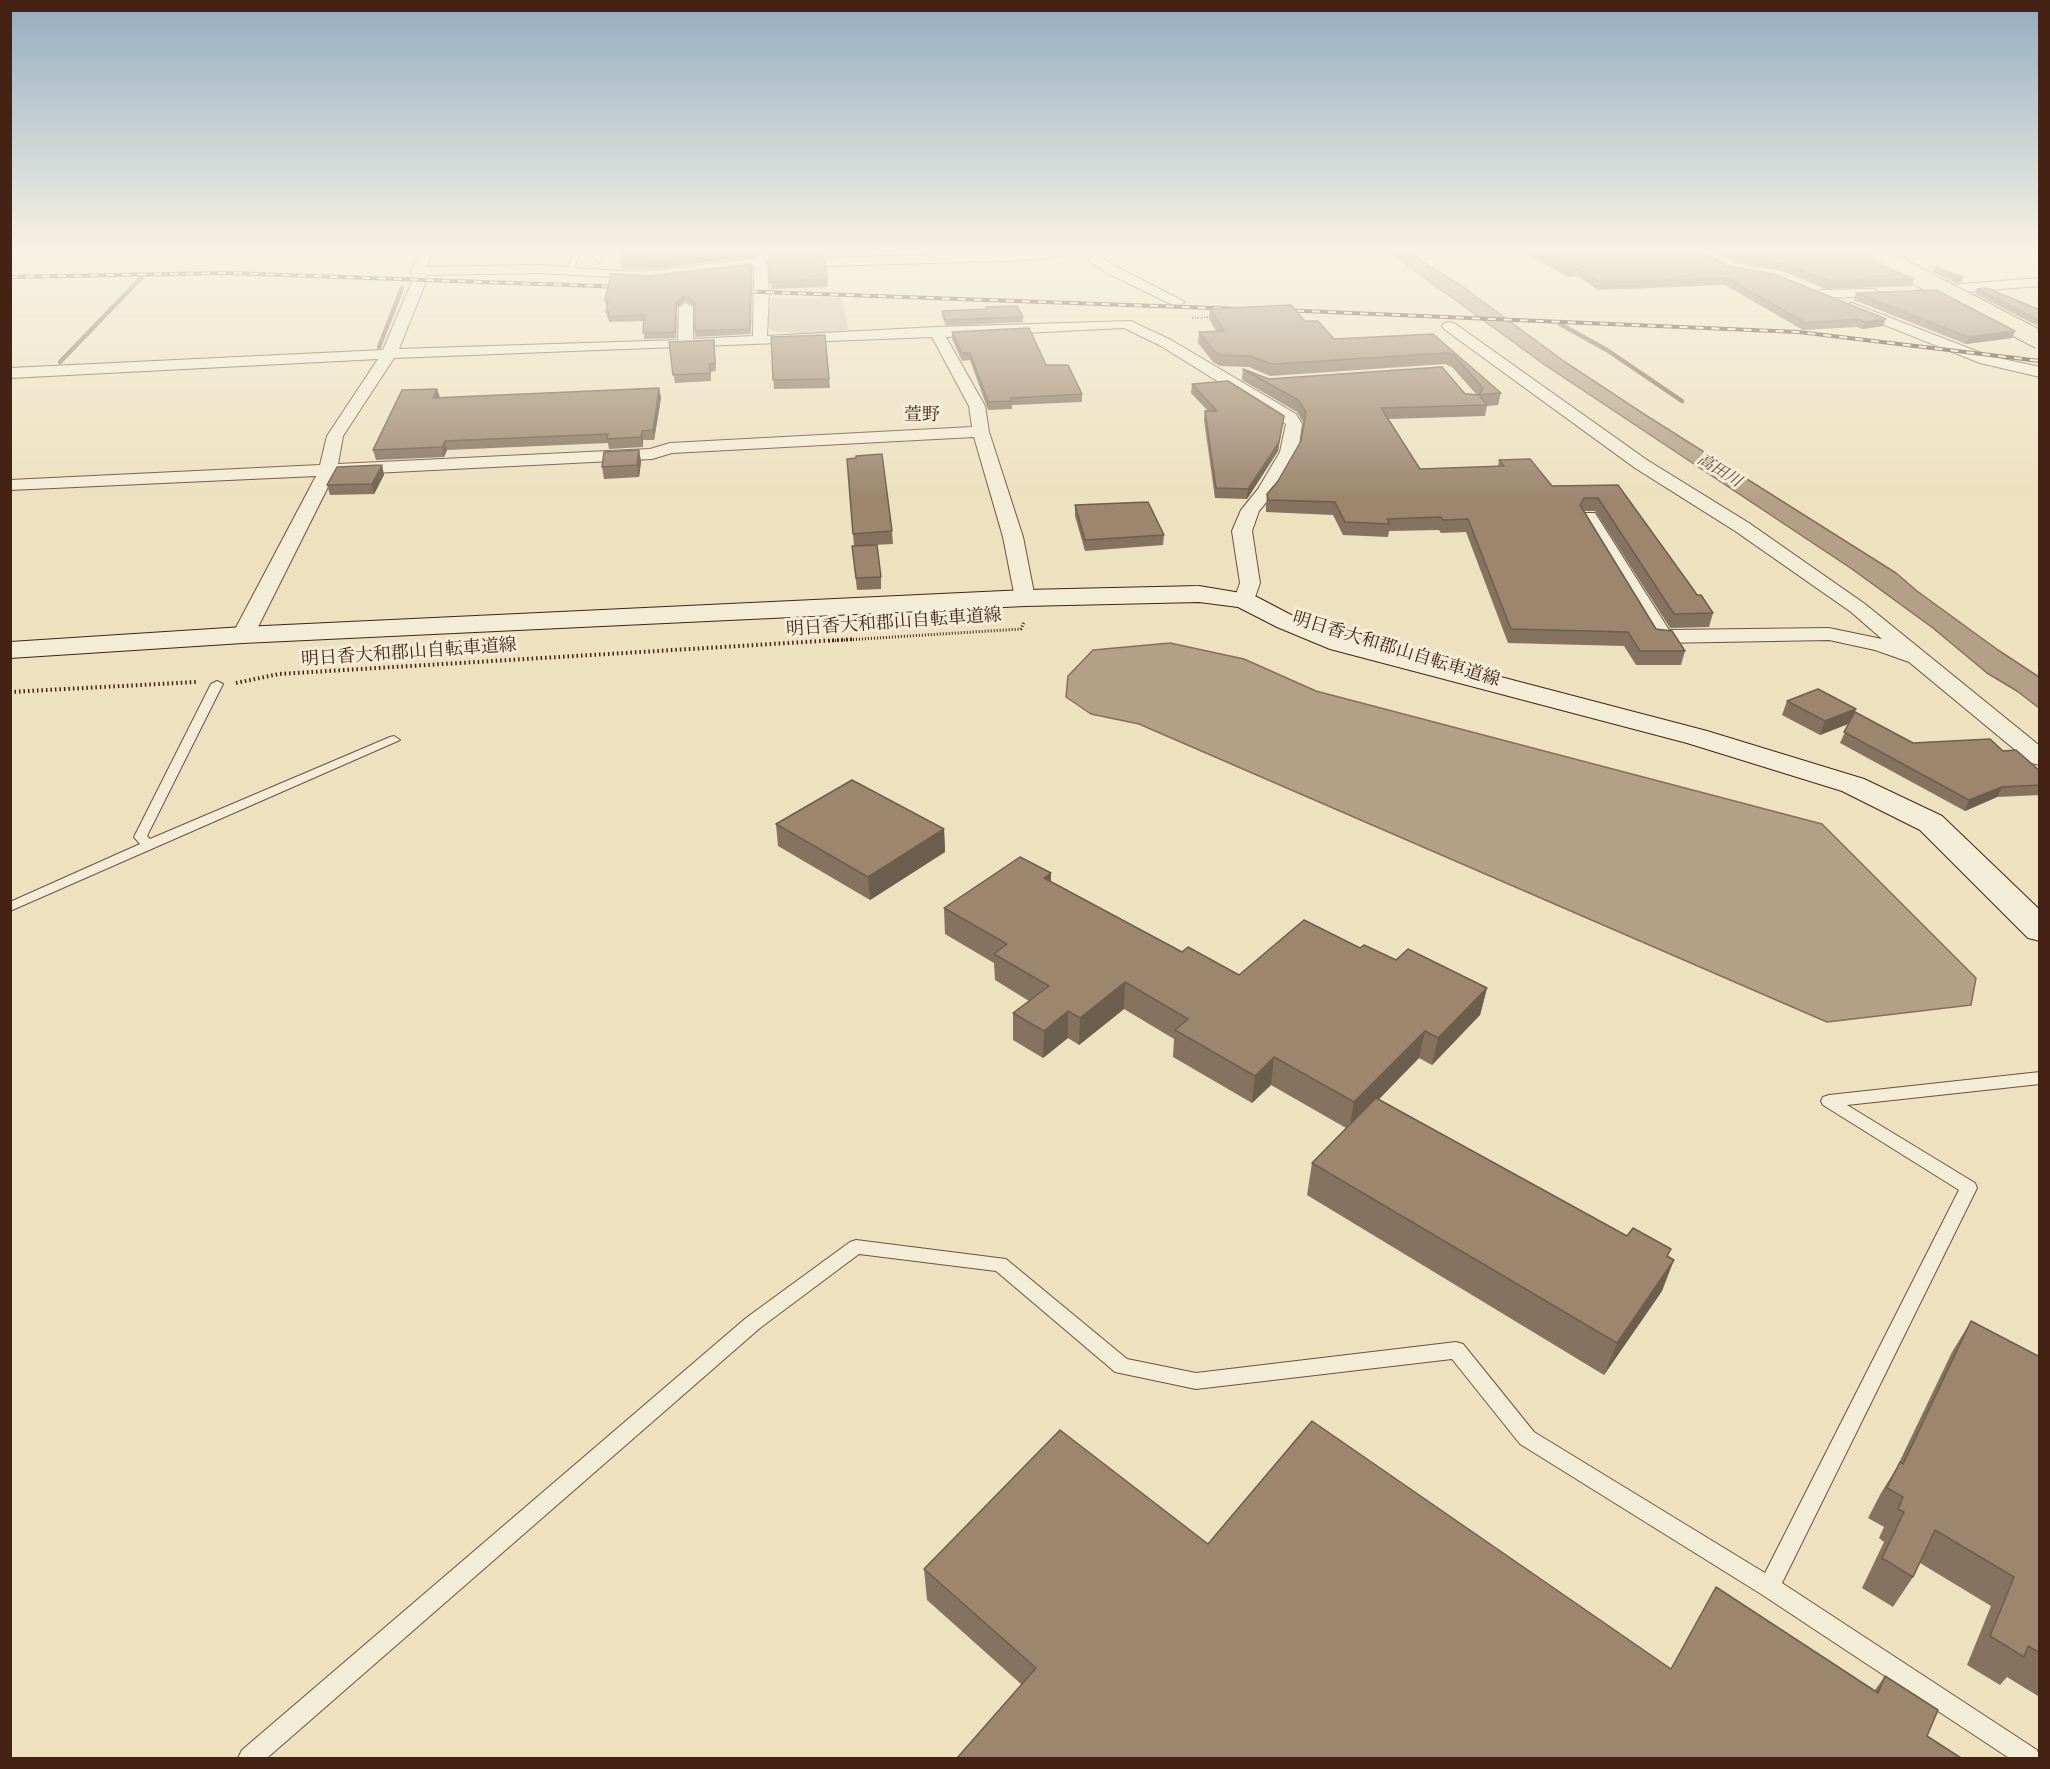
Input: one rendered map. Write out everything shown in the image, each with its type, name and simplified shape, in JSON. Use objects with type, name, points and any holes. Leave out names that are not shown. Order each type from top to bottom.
[{"type":"street","points":[[243,635],[328,469],[335,436],[388,354],[397,334]]},
{"type":"street","points":[[685,334],[685,344]]},
{"type":"street","points":[[760,334],[760,339]]},
{"type":"street","points":[[10,373],[388,354],[685,344],[880,334]]},
{"type":"street","points":[[937,334],[977,406],[981,432],[1013,537],[1026,606]]},
{"type":"street","points":[[1145,334],[1290,418],[1294,424],[1289,452],[1266,492],[1250,510],[1242,531],[1250,583],[1244,600]]},
{"type":"street","points":[[1460,334],[1641,464],[1742,527],[1858,608],[2040,758]]},
{"type":"street","points":[[1918,334],[1985,360],[2040,372]]},
{"type":"street","points":[[2013,334],[2040,348]]},
{"type":"street","points":[[1210,370],[1249,374]]},
{"type":"street","points":[[10,485],[652,454],[670,448],[981,432]]},
{"type":"street","points":[[1588,517],[1662,637],[1784,637],[1829,634],[1880,645],[1917,657]]},
{"type":"street","points":[[10,650],[243,635],[1026,606],[1200,594],[1244,600],[1286,622],[1339,644],[1697,737],[1853,785],[1931,823],[2040,930]]},
{"type":"lane","points":[[148,845],[140,837],[217,684]]},
{"type":"lane","points":[[10,907],[148,845],[394,740]]},
{"type":"lane","points":[[1769,1587],[1969,1188],[1829,1101],[2040,1078]]},
{"type":"lane","points":[[250,1758],[753,1323],[856,1247],[999,1264],[1122,1366],[1196,1381],[1456,1350],[1527,1438],[1769,1587],[2029,1758]]},
{"type":"path","name":"明日香大和郡山自転車道線","points":[[10,692],[189,681],[217,684],[279,674],[1021,629],[1026,606]]},
{"type":"water","name":"高田川","points":[[1502,334],[1526,334],[1647,416],[1896,573],[1998,650],[2039,677],[2039,708],[2017,691],[1987,673],[1933,628],[1852,569],[1545,365]]},
{"type":"water","points":[[1170,643],[1244,659],[1316,691],[1822,824],[1976,978],[1971,1005],[1827,1022],[1139,724],[1091,714],[1066,697],[1068,676],[1093,650]]},
{"type":"building","points":[[953,334],[1032,334],[1046,365],[1068,365],[1082,394],[1011,398],[1012,401],[988,402],[970,353],[962,353]]},
{"type":"building","points":[[1200,334],[1329,334],[1334,339],[1433,334],[1501,393],[1479,395],[1483,388],[1454,355],[1447,353],[1272,364],[1250,356],[1221,355],[1214,351]]},
{"type":"building","points":[[1959,334],[1995,334],[1968,337]]},
{"type":"building","points":[[825,335],[829,379],[773,380],[771,337]]},
{"type":"building","points":[[714,340],[715,364],[710,364],[710,373],[673,375],[669,342]]},
{"type":"building","points":[[1442,367],[1465,394],[1479,395],[1487,405],[1381,408],[1420,469],[1504,466],[1499,460],[1530,459],[1552,486],[1618,485],[1697,595],[1701,595],[1713,613],[1674,614],[1598,498],[1584,498],[1580,505],[1656,629],[1672,631],[1685,651],[1640,651],[1628,632],[1511,629],[1468,519],[1443,520],[1441,517],[1387,519],[1390,524],[1345,522],[1335,502],[1268,500],[1267,494],[1278,481],[1301,441],[1306,412],[1298,400],[1243,369],[1269,379]]},
{"type":"building","points":[[1228,381],[1284,416],[1279,442],[1248,489],[1216,488],[1205,411],[1217,411],[1192,384]]},
{"type":"building","points":[[659,388],[653,430],[642,431],[641,437],[607,439],[608,434],[445,441],[442,447],[373,450],[402,390],[437,389],[433,398]]},
{"type":"building","points":[[639,450],[637,465],[602,467],[604,452]]},
{"type":"building","points":[[882,454],[892,531],[853,534],[847,459]]},
{"type":"building","points":[[382,465],[372,484],[327,485],[337,467]]},
{"type":"building","points":[[1148,502],[1164,535],[1085,540],[1075,505]]},
{"type":"building","points":[[877,545],[881,577],[856,578],[852,546]]},
{"type":"building","points":[[1818,689],[1856,709],[1825,721],[1787,701]]},
{"type":"building","points":[[1855,712],[1913,743],[1990,739],[2003,751],[2016,750],[2040,771],[2040,785],[2002,787],[1969,800],[1844,732]]},
{"type":"building","points":[[852,780],[944,829],[868,877],[776,824]]},
{"type":"building","points":[[1020,857],[1051,873],[1044,878],[1182,952],[1188,947],[1239,975],[1304,920],[1360,948],[1364,945],[1396,960],[1408,949],[1487,988],[1438,1038],[1425,1031],[1354,1102],[1274,1057],[1255,1076],[1175,1030],[1188,1019],[1125,982],[1080,1018],[1068,1011],[1044,1031],[1013,1013],[1049,986],[994,954],[1007,944],[944,908]]},
{"type":"building","points":[[1376,1098],[1627,1236],[1633,1228],[1671,1249],[1667,1256],[1674,1260],[1617,1343],[1312,1163]]},
{"type":"building","points":[[1971,1321],[2040,1357],[2040,1653],[2028,1646],[2024,1657],[1990,1636],[2014,1577],[1935,1530],[1913,1577],[1882,1558],[1904,1512],[1898,1509],[1903,1497],[1887,1488],[1900,1462],[1903,1464]]},
{"type":"building","points":[[1312,1421],[1671,1669],[1716,1587],[1878,1693],[1885,1676],[1938,1710],[1927,1736],[1961,1758],[957,1758],[1036,1668],[924,1569],[1060,1430],[1208,1544]]},
{"type":"waterway","points":[[60,362],[87,334]]},
{"type":"waterway","points":[[379,347],[384,334]]},
{"type":"waterway","points":[[1577,334],[1607,350],[1682,401]]},
{"type":"railway","points":[[1812,334],[2040,361]]},
{"type":"district","name":"萱野","points":[[922,416]]}]
